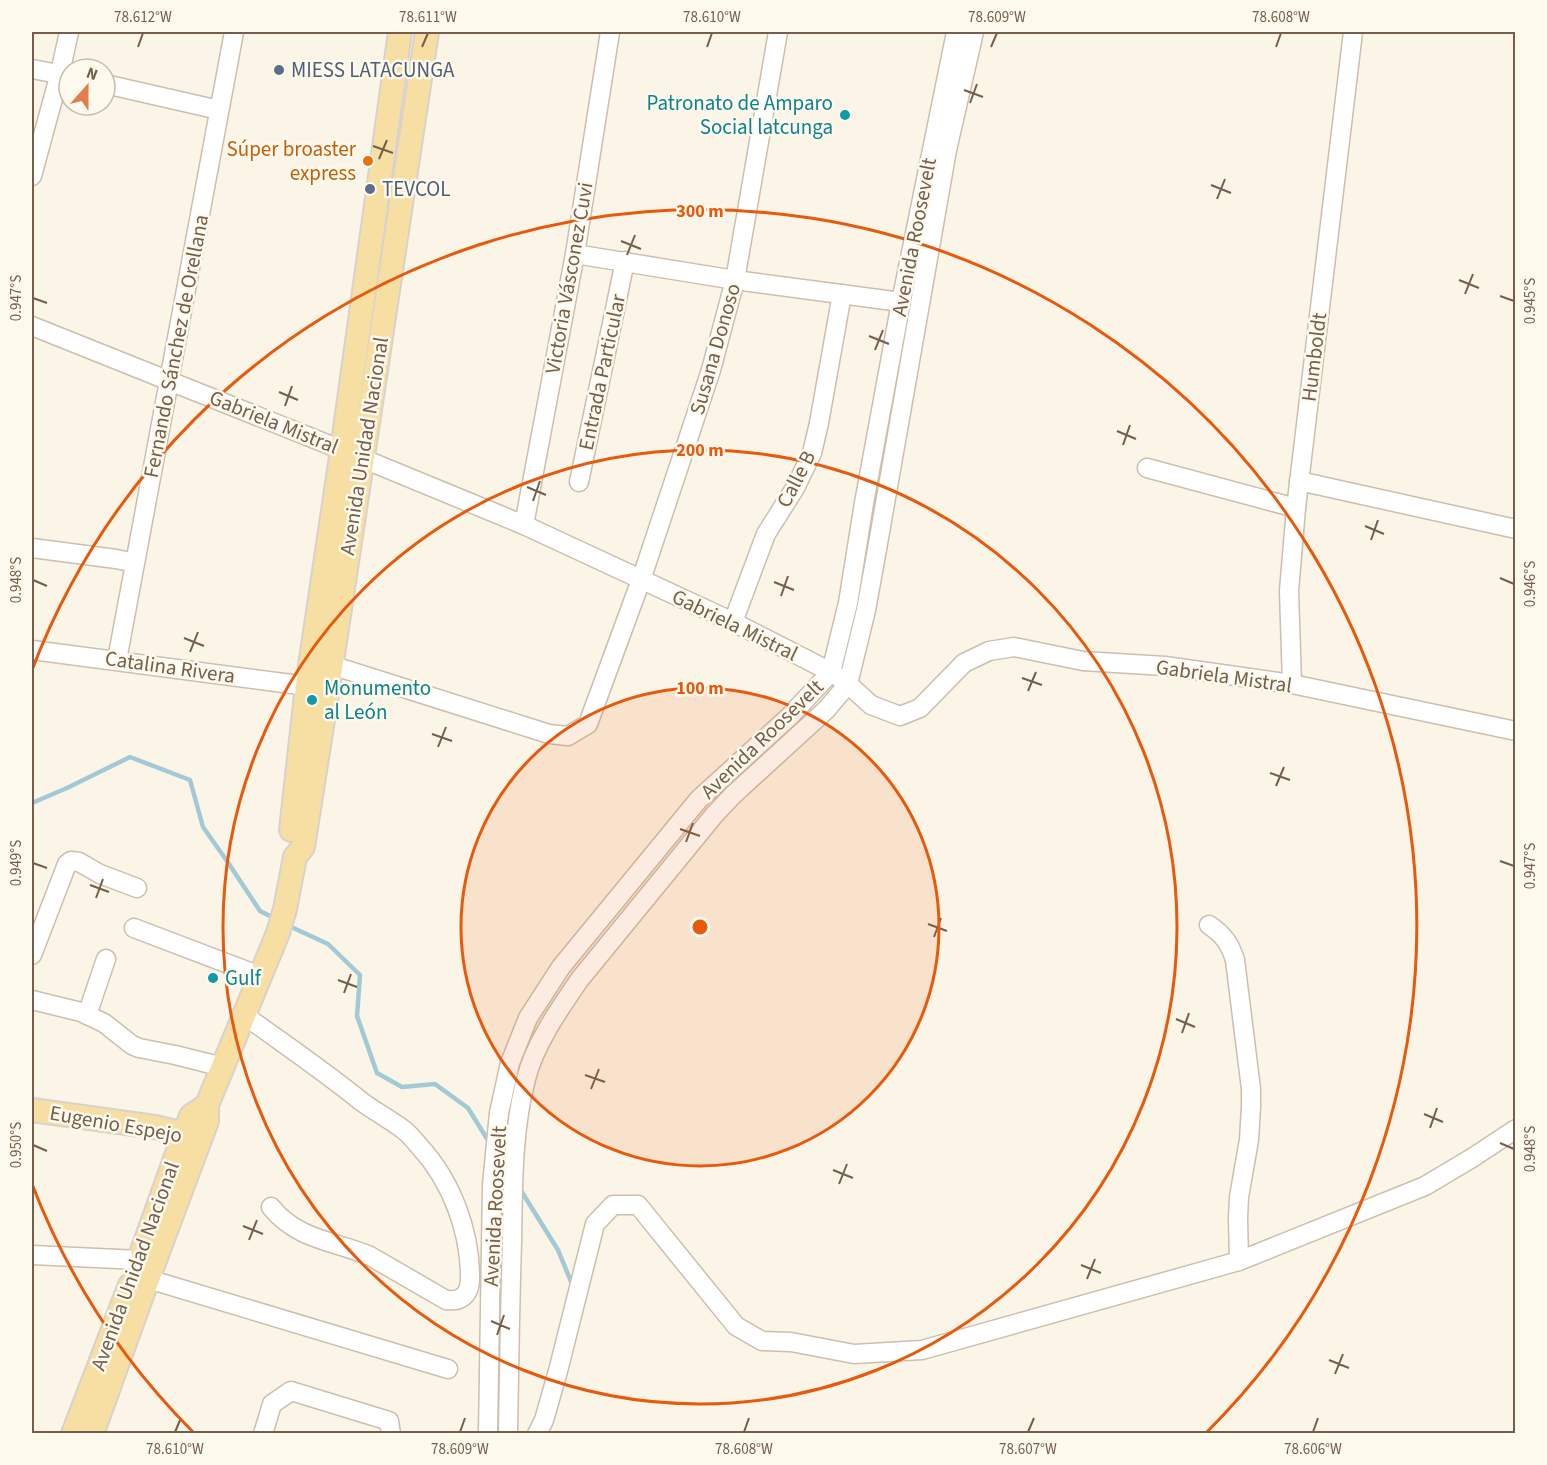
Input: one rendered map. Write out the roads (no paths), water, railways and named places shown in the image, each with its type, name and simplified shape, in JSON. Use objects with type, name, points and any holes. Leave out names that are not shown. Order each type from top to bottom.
[{"type":"main road","name":"Avenida Unidad Nacional","points":[[92,1434],[144,1269],[192,1137],[191,1116],[207,1105],[223,1067],[278,933],[295,857],[303,847],[331,665],[352,454],[400,32]]},
{"type":"main road","name":"Avenida Unidad Nacional","points":[[295,857],[289,845],[307,686],[352,454],[427,32]]},
{"type":"main road","name":"Eugenio Espejo","points":[[32,1110],[155,1127],[192,1137]]},
{"type":"main road","name":"Avenida Unidad Nacional","points":[[73,1434],[144,1269]]},
{"type":"street","points":[[66,57],[69,32]]},
{"type":"street","name":"Fernando Sánchez de Orellana","points":[[117,660],[234,32]]},
{"type":"street","name":"Victoria Vásconez Cuvi","points":[[524,525],[575,254],[610,32]]},
{"type":"street","name":"Susana Donoso","points":[[331,665],[549,734],[568,736],[588,724],[641,580],[711,370],[735,280],[778,32]]},
{"type":"street","name":"Avenida Roosevelt","points":[[488,1434],[492,1185],[499,1113],[510,1063],[528,1018],[561,967],[699,799],[790,716],[831,672],[848,603],[901,302],[956,32]]},
{"type":"street","name":"Avenida Roosevelt","points":[[508,1434],[516,1136],[526,1078],[541,1041],[580,979],[715,814],[826,710],[848,684],[866,610],[946,150],[974,32]]},
{"type":"street","name":"Humboldt","points":[[1292,684],[1289,591],[1296,508],[1353,32]]},
{"type":"street","points":[[32,69],[57,74]]},
{"type":"street","points":[[117,87],[219,110]]},
{"type":"street","points":[[32,176],[57,97]]},
{"type":"street","points":[[575,254],[735,280],[901,302]]},
{"type":"street","name":"Entrada Particular","points":[[579,482],[625,261]]},
{"type":"street","name":"Calle B","points":[[733,622],[766,534],[795,488],[812,453],[842,294]]},
{"type":"street","name":"Gabriela Mistral","points":[[32,326],[524,525],[733,622],[831,672],[871,705],[900,716],[920,708],[964,663],[989,651],[1014,647],[1083,661],[1165,666],[1292,684],[1515,731]]},
{"type":"street","points":[[1147,468],[1296,508]]},
{"type":"street","points":[[1299,481],[1515,530]]},
{"type":"street","points":[[32,548],[135,563]]},
{"type":"street","name":"Catalina Rivera","points":[[32,650],[307,686]]},
{"type":"street","points":[[32,955],[67,864],[71,861],[79,862],[100,874],[136,888]]},
{"type":"street","points":[[1209,924],[1227,941],[1235,960],[1251,1089],[1251,1124],[1239,1197],[1239,1261]]},
{"type":"street","points":[[134,928],[264,967]]},
{"type":"street","points":[[87,1015],[106,959]]},
{"type":"street","points":[[32,1000],[81,1012],[105,1023],[139,1048],[223,1067]]},
{"type":"street","points":[[244,1015],[405,1131],[423,1150],[444,1179],[458,1210],[468,1254],[469,1291],[462,1299],[446,1300],[370,1256],[303,1233],[284,1221],[271,1207]]},
{"type":"street","points":[[537,1434],[544,1420],[558,1371],[595,1224],[613,1205],[638,1204],[736,1326],[762,1341],[791,1342],[854,1354],[922,1350],[1239,1261],[1425,1186],[1515,1129]]},
{"type":"street","points":[[32,1256],[144,1269],[448,1369]]},
{"type":"street","points":[[263,1434],[272,1404],[291,1391],[389,1421],[391,1434]]},
{"type":"waterway","points":[[32,803],[130,757],[190,780],[203,827],[260,911],[274,918]]},
{"type":"waterway","points":[[287,925],[328,944],[360,975],[357,1016],[377,1073],[402,1087],[435,1084],[468,1108],[489,1142]]},
{"type":"waterway","points":[[520,1189],[558,1250],[572,1284]]},
{"type":"place","name":"MIESS LATACUNGA","points":[[279,70]]},
{"type":"place","name":"Patronato de Amparo Social latcunga","points":[[845,115]]},
{"type":"place","name":"Súper broaster express","points":[[368,161]]},
{"type":"place","name":"TEVCOL","points":[[370,189]]},
{"type":"place","name":"Monumento al León","points":[[312,700]]},
{"type":"place","name":"Gulf","points":[[213,978]]}]
